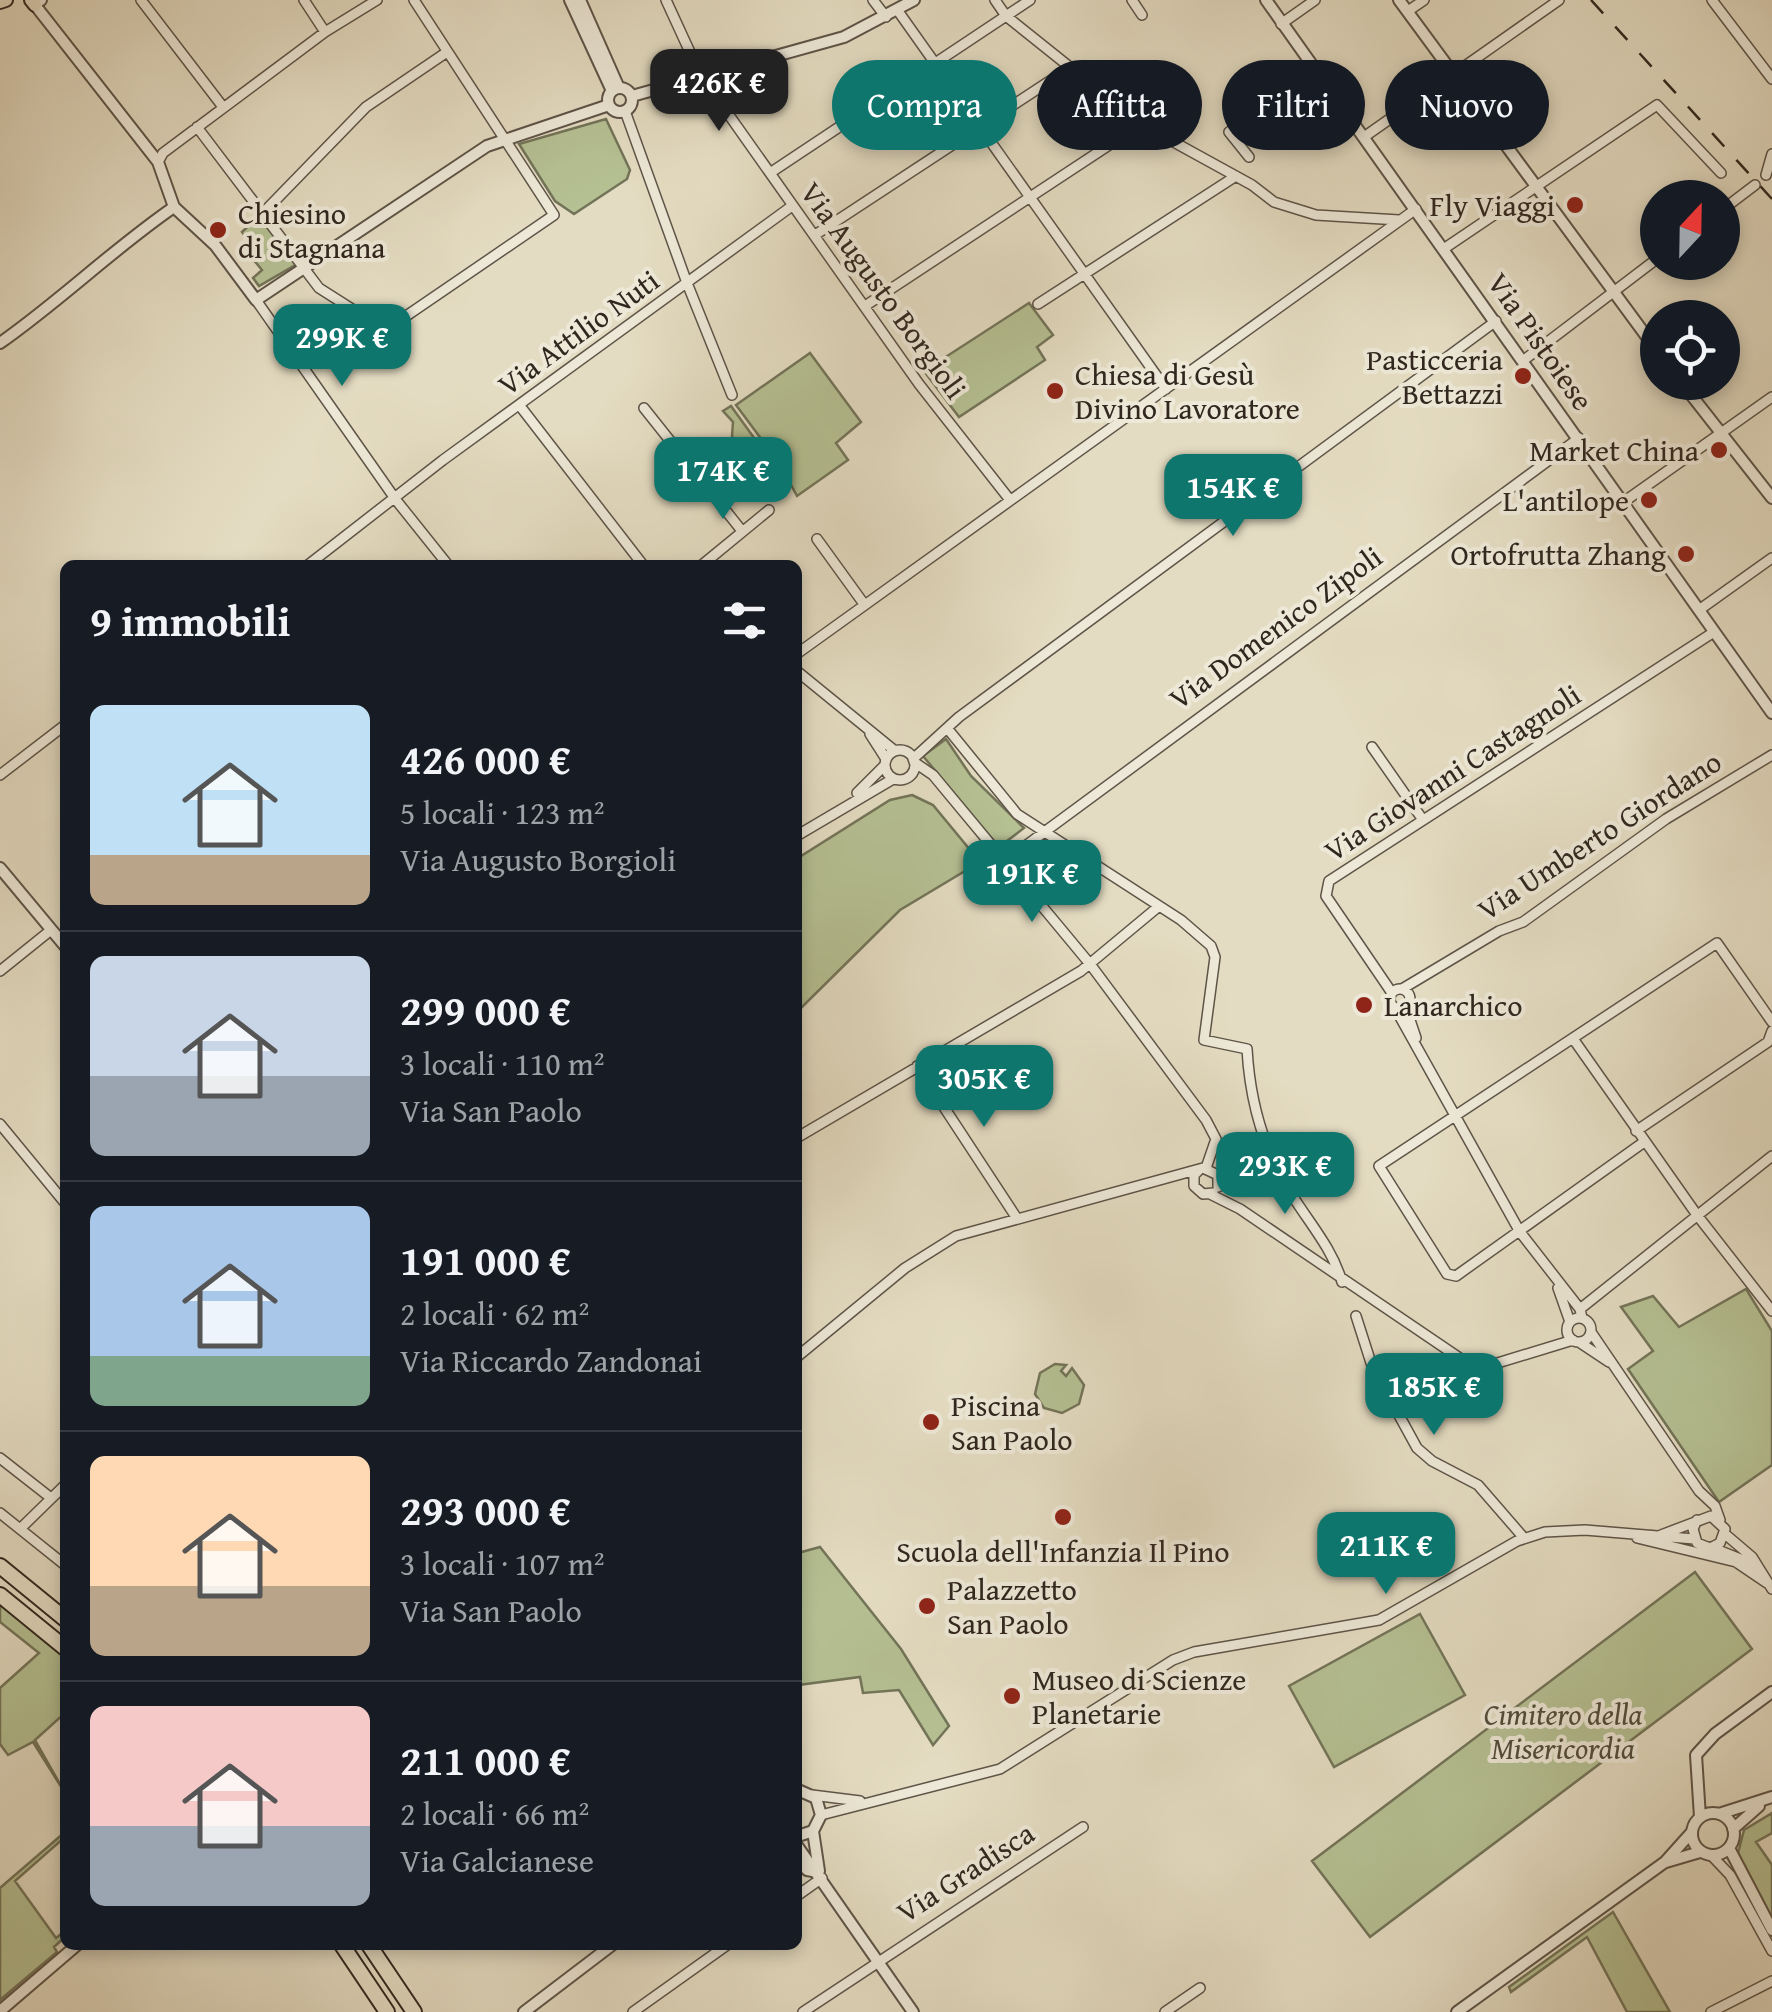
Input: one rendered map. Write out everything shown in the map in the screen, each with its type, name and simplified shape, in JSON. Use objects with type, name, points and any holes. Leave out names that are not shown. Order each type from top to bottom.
[{"type":"highway","points":[[0,1566],[60,1615]]},
{"type":"highway","points":[[0,1595],[60,1644]]},
{"type":"highway","points":[[345,1950],[387,2012]]},
{"type":"highway","points":[[371,1950],[414,2012]]},
{"type":"street","points":[[141,0],[223,107]]},
{"type":"street","points":[[304,0],[325,32]]},
{"type":"street","points":[[158,162],[223,107],[325,32],[377,0]]},
{"type":"street","points":[[197,127],[324,292],[387,327],[554,215],[414,0]]},
{"type":"street","points":[[570,0],[615,90],[632,96],[844,36],[914,0]]},
{"type":"street","points":[[580,0],[615,90],[609,105]]},
{"type":"street","name":"Via Augusto Borgioli","points":[[666,0],[700,74],[792,206],[868,304],[920,384],[1010,500]]},
{"type":"street","points":[[873,0],[886,17]]},
{"type":"street","points":[[994,0],[1006,16],[1061,60]]},
{"type":"street","points":[[940,60],[1030,0]]},
{"type":"street","points":[[1132,0],[1142,15]]},
{"type":"street","name":"Via Pistoiese","points":[[1266,0],[1307,60]]},
{"type":"street","points":[[1282,24],[1315,0]]},
{"type":"street","points":[[1400,0],[1444,60]]},
{"type":"street","points":[[1408,11],[1424,0]]},
{"type":"street","points":[[1473,60],[1559,0]]},
{"type":"street","points":[[1712,0],[1772,80]]},
{"type":"street","points":[[36,2],[158,162],[174,208],[216,245],[396,500],[444,560]]},
{"type":"street","points":[[898,11],[931,60]]},
{"type":"street","points":[[263,212],[366,106],[447,52]]},
{"type":"street","points":[[632,96],[626,111],[686,283],[732,395]]},
{"type":"street","points":[[256,300],[502,138],[609,105]]},
{"type":"street","points":[[609,105],[617,112],[626,111]]},
{"type":"street","points":[[1445,248],[1658,105],[1721,173]]},
{"type":"street","points":[[770,172],[832,131]]},
{"type":"street","name":"Via Pistoiese","points":[[1365,137],[1772,713]]},
{"type":"street","points":[[815,235],[944,150]]},
{"type":"street","points":[[994,150],[1166,389]]},
{"type":"street","points":[[868,304],[1101,150]]},
{"type":"street","points":[[1188,150],[1294,210],[1400,220]]},
{"type":"street","points":[[1242,150],[1248,157]]},
{"type":"street","points":[[1508,150],[1640,328]]},
{"type":"street","points":[[1766,175],[1772,154]]},
{"type":"street","points":[[1038,304],[1236,176]]},
{"type":"street","points":[[1740,196],[1755,184]]},
{"type":"street","name":"Via Attilio Nuti","points":[[315,560],[443,460],[792,206]]},
{"type":"street","points":[[0,344],[58,303],[132,236],[174,208]]},
{"type":"street","points":[[802,650],[1416,209]]},
{"type":"street","points":[[1524,360],[1640,272]]},
{"type":"street","points":[[911,774],[913,760],[947,728],[1496,321]]},
{"type":"street","points":[[1625,501],[1772,397]]},
{"type":"street","points":[[1695,400],[1772,498]]},
{"type":"street","points":[[520,406],[639,560]]},
{"type":"street","points":[[644,408],[742,531]]},
{"type":"street","name":"Via Domenico Zipoli","points":[[1004,861],[1200,712],[1578,438]]},
{"type":"street","points":[[708,560],[770,510]]},
{"type":"street","points":[[817,539],[864,604]]},
{"type":"street","points":[[1699,610],[1772,558]]},
{"type":"street","name":"Via Giovanni Castagnoli","points":[[1397,991],[1324,888],[1714,632]]},
{"type":"street","points":[[802,675],[870,734],[895,751],[904,752],[941,787],[1090,964],[1214,1132],[1215,1148],[1194,1186]]},
{"type":"street","points":[[947,728],[998,794],[1042,833],[1181,920],[1214,949],[1204,1040],[1247,1049],[1254,1106],[1274,1166],[1335,1259],[1342,1282]]},
{"type":"street","points":[[0,775],[60,729]]},
{"type":"street","points":[[870,734],[894,778]]},
{"type":"street","points":[[1372,748],[1423,820]]},
{"type":"street","points":[[852,800],[895,751]]},
{"type":"street","name":"Via Umberto Giordano","points":[[1397,991],[1500,931],[1524,922],[1666,819],[1772,755]]},
{"type":"street","points":[[802,832],[894,778],[911,774],[941,787]]},
{"type":"street","points":[[0,868],[60,940]]},
{"type":"street","points":[[802,1135],[1090,964],[1158,907]]},
{"type":"street","points":[[0,970],[51,930]]},
{"type":"street","points":[[1644,1142],[1458,1276],[1450,1276],[1379,1166],[1717,942],[1772,1022]]},
{"type":"street","points":[[1400,1008],[1410,998],[1397,991],[1390,1000],[1400,1008],[1520,1232],[1714,1506],[1724,1534],[1746,1550],[1770,1586]]},
{"type":"street","points":[[1636,1131],[1768,1042],[1772,1031]]},
{"type":"street","points":[[1574,1040],[1697,1216],[1772,1311]]},
{"type":"street","points":[[918,1066],[1016,1217]]},
{"type":"street","points":[[0,1124],[60,1197]]},
{"type":"street","points":[[0,1144],[10,1136]]},
{"type":"street","points":[[1555,1344],[1581,1313],[1772,1156]]},
{"type":"street","points":[[802,1353],[929,1251],[968,1231],[1203,1169],[1218,1175],[1214,1190]]},
{"type":"street","points":[[1176,1176],[1200,1193],[1214,1190],[1342,1282],[1464,1361],[1491,1365],[1576,1341],[1591,1332]]},
{"type":"street","points":[[1549,1272],[1570,1314],[1568,1326],[1576,1341],[1615,1367]]},
{"type":"street","points":[[1356,1316],[1372,1366],[1418,1448],[1432,1462],[1478,1485],[1524,1538]]},
{"type":"street","points":[[0,1458],[51,1498]]},
{"type":"street","points":[[20,1529],[60,1490]]},
{"type":"street","points":[[1694,1539],[1700,1491]]},
{"type":"street","points":[[0,1513],[60,1561]]},
{"type":"street","points":[[1654,1536],[1699,1519],[1720,1520]]},
{"type":"street","points":[[820,1875],[814,1830],[821,1814],[1000,1770],[1022,1760],[1173,1660],[1194,1652],[1394,1614],[1524,1538],[1568,1530],[1694,1539],[1755,1565]]},
{"type":"street","points":[[1625,1534],[1658,1546],[1736,1562],[1770,1586]]},
{"type":"street","points":[[1710,1548],[1724,1534]]},
{"type":"street","points":[[1457,2012],[1665,1862],[1700,1817],[1696,1755],[1702,1746],[1772,1692]]},
{"type":"street","points":[[802,1791],[862,1801]]},
{"type":"street","points":[[812,1795],[821,1814]]},
{"type":"street","points":[[1700,1817],[1768,1799]]},
{"type":"street","points":[[1768,1799],[1733,1829],[1729,1848],[1772,1930]]},
{"type":"street","points":[[1719,1814],[1733,1829]]},
{"type":"street","name":"Via Gradisca","points":[[803,2012],[876,1960],[1083,1827]]},
{"type":"street","points":[[802,1834],[814,1830]]},
{"type":"street","points":[[1691,1833],[1706,1854],[1730,1875],[1772,1951]]},
{"type":"street","points":[[1665,1862],[1729,1848]]},
{"type":"street","points":[[802,1851],[913,2012]]},
{"type":"street","points":[[802,1864],[820,1875]]},
{"type":"street","points":[[802,1891],[820,1875]]},
{"type":"street","points":[[0,2011],[72,1950]]},
{"type":"street","points":[[524,2012],[605,1950]]},
{"type":"street","points":[[633,2012],[720,1950]]},
{"type":"street","points":[[1711,2012],[1772,1982]]},
{"type":"street","points":[[1165,2012],[1200,1988]]},
{"type":"green space","points":[[606,119],[630,170],[627,179],[574,214],[555,201],[519,144]]},
{"type":"green space","points":[[259,216],[297,264],[259,286],[253,278],[262,270],[242,246],[248,240],[242,232]]},
{"type":"green space","points":[[1029,303],[1053,335],[1037,347],[1045,360],[959,417],[924,371]]},
{"type":"green space","points":[[810,353],[861,422],[836,443],[848,460],[797,496],[780,464],[736,405]]},
{"type":"green space","points":[[731,406],[786,482],[772,496],[751,455],[744,459],[732,436],[733,422],[723,411]]},
{"type":"green space","points":[[946,739],[971,776],[1024,828],[999,847],[923,756]]},
{"type":"green space","points":[[912,795],[933,805],[980,862],[900,910],[802,1007],[802,855],[890,800]]},
{"type":"green space","points":[[1746,1289],[1772,1331],[1772,1465],[1719,1502],[1628,1369],[1653,1351],[1621,1307],[1653,1296],[1679,1327]]},
{"type":"green space","points":[[1055,1364],[1066,1365],[1061,1371],[1066,1376],[1072,1368],[1084,1385],[1079,1404],[1062,1413],[1044,1408],[1035,1394],[1040,1373]]},
{"type":"green space","points":[[820,1547],[901,1649],[949,1726],[933,1745],[899,1690],[863,1693],[860,1677],[802,1684],[802,1552]]},
{"type":"green space","name":"Cimitero della Misericordia","points":[[1695,1572],[1752,1649],[1370,1937],[1312,1861]]},
{"type":"green space","points":[[0,1603],[60,1652],[60,1718],[35,1740],[60,1785],[33,1742],[8,1755],[0,1744],[0,1688],[39,1653],[0,1622]]},
{"type":"green space","points":[[1420,1614],[1465,1695],[1334,1767],[1289,1686]]},
{"type":"green space","points":[[1772,1813],[1772,1833],[1756,1842],[1772,1865],[1772,1918],[1738,1853],[1744,1830]]},
{"type":"green space","points":[[60,1836],[60,1841],[15,1881],[56,1938],[60,1935],[54,1947],[57,1952],[0,2000],[0,1888]]},
{"type":"green space","points":[[1613,1912],[1670,2012],[1627,2012],[1587,1937],[1511,1992],[1509,1987]]},
{"type":"railway","points":[[1591,0],[1772,199]]},
{"type":"place","name":"Fly Viaggi","points":[[1575,205]]},
{"type":"place","name":"Chiesino di Stagnana","points":[[218,230]]},
{"type":"place","name":"Pasticceria Bettazzi","points":[[1523,376]]},
{"type":"place","name":"Chiesa di Gesù Divino Lavoratore","points":[[1055,391]]},
{"type":"place","name":"Market China","points":[[1719,450]]},
{"type":"place","name":"L'antilope","points":[[1649,500]]},
{"type":"place","name":"Ortofrutta Zhang","points":[[1686,554]]},
{"type":"place","name":"Lanarchico","points":[[1364,1005]]},
{"type":"place","name":"Piscina San Paolo","points":[[931,1422]]},
{"type":"place","name":"Scuola dell'Infanzia Il Pino","points":[[1063,1517]]},
{"type":"place","name":"Palazzetto San Paolo","points":[[927,1606]]},
{"type":"place","name":"Museo di Scienze Planetarie","points":[[1012,1696]]}]
